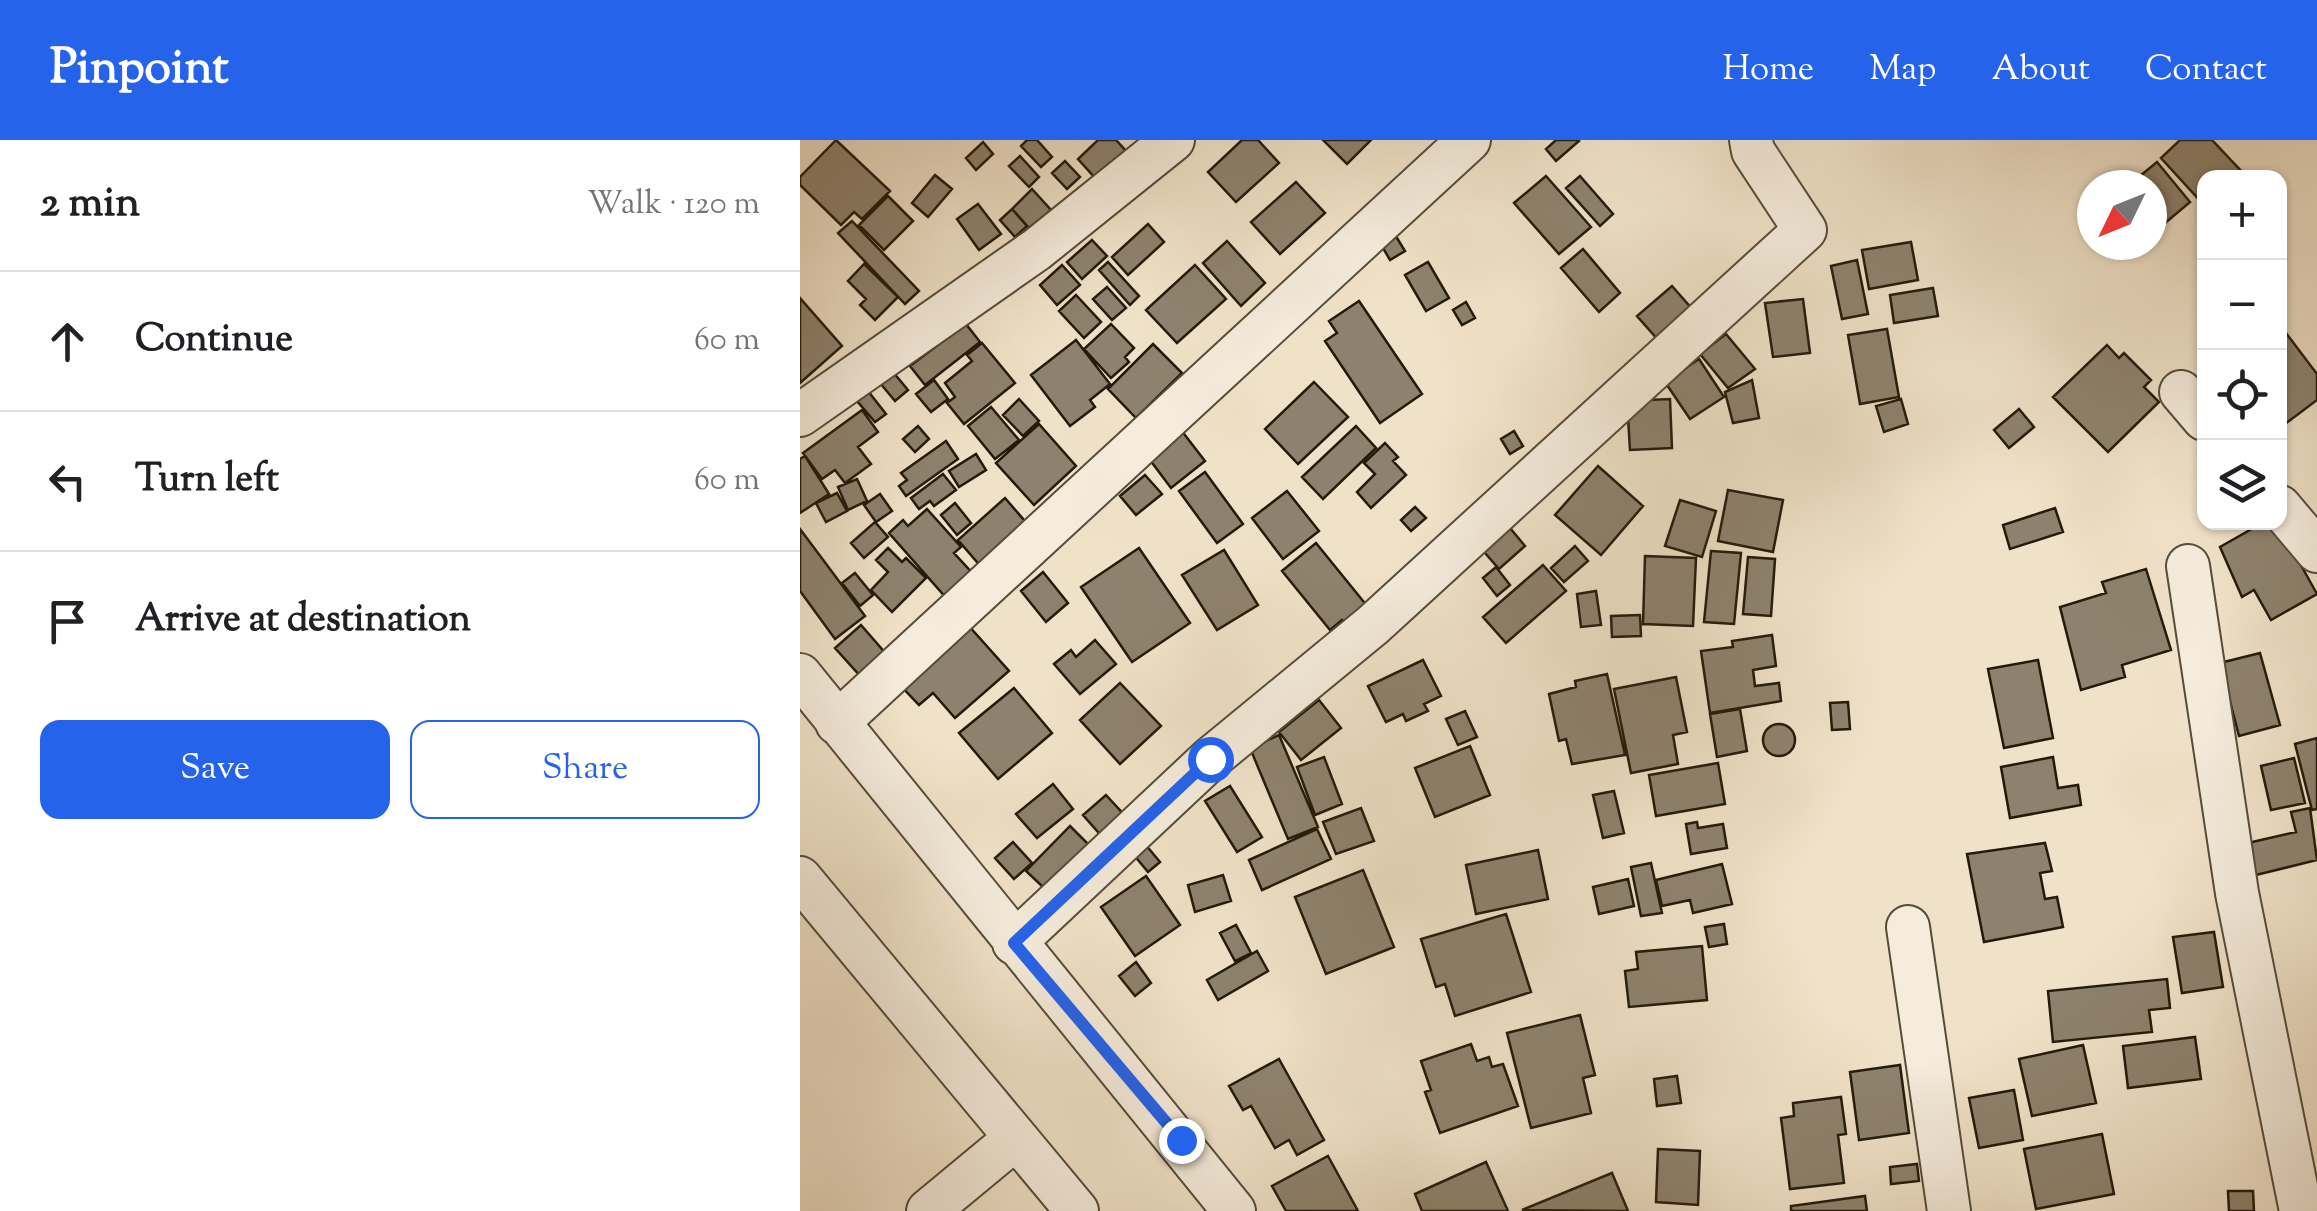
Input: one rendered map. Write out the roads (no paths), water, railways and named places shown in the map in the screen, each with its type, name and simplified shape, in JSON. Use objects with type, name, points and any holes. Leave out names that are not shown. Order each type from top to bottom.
[{"type":"street","points":[[800,415],[1036,250],[1173,140]]},
{"type":"street","points":[[837,723],[1468,140]]},
{"type":"street","points":[[1014,943],[1210,759],[1373,625],[1805,230],[1753,151],[1751,140]]},
{"type":"street","points":[[2287,515],[2317,551]]},
{"type":"street","points":[[2188,566],[2237,893],[2301,1211]]},
{"type":"street","points":[[800,675],[1014,943],[1181,1140],[1234,1211]]},
{"type":"street","points":[[800,878],[1077,1211]]},
{"type":"street","points":[[1908,927],[1949,1211]]},
{"type":"street","points":[[928,1211],[1016,1138]]}]
